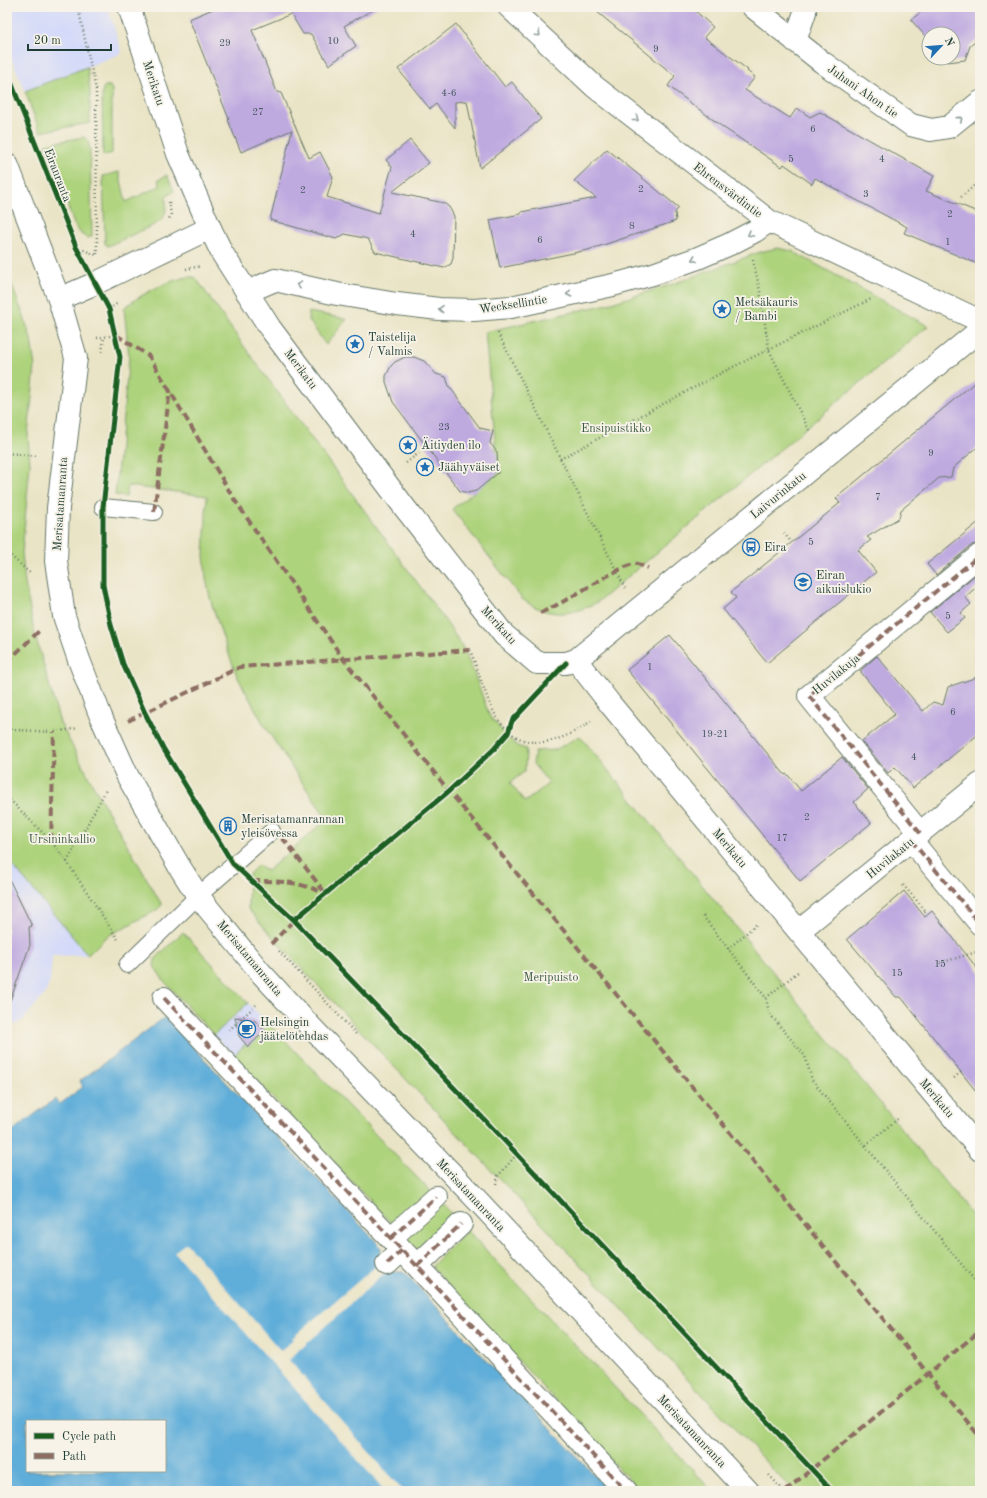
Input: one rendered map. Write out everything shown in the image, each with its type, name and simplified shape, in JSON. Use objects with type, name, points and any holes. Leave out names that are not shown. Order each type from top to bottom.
[{"type":"street","name":"Merikatu","points":[[129,7],[178,154],[210,228],[222,253],[272,331],[405,508],[504,635],[537,663],[566,663],[576,660],[611,705],[980,1150]]},
{"type":"street","name":"Ehrensvärdintie","points":[[509,7],[595,88],[768,221],[980,321]]},
{"type":"street","name":"Juhani Ahon tie","points":[[753,7],[822,62],[911,125],[931,130],[949,127],[980,102]]},
{"type":"street","points":[[795,41],[805,12]]},
{"type":"street","points":[[7,164],[59,299],[96,283],[210,228]]},
{"type":"street","name":"Wecksellintie","points":[[247,292],[275,280],[337,294],[418,306],[474,310],[511,307],[613,285],[653,274],[698,258],[742,239],[768,221]]},
{"type":"street","name":"Merisatamanranta","points":[[59,299],[76,358],[58,508],[56,561],[59,585],[64,616],[79,660],[101,718],[128,776],[198,896],[261,973],[479,1202],[748,1491]]},
{"type":"street","name":"Laivurinkatu","points":[[576,660],[980,330]]},
{"type":"street","name":"Huvilakuja","points":[[915,837],[809,696],[980,555]]},
{"type":"street","name":"Huvilakatu","points":[[799,931],[980,784]]},
{"type":"street","points":[[915,837],[980,924]]},
{"type":"street","points":[[164,998],[393,1251],[417,1266],[626,1491]]},
{"type":"street","points":[[393,1251],[436,1197]]},
{"type":"street","points":[[417,1266],[461,1224]]},
{"type":"lane","points":[[103,507],[154,512]]},
{"type":"lane","points":[[129,963],[198,896],[272,831]]},
{"type":"path","points":[[78,7],[96,90],[97,256]]},
{"type":"path","points":[[961,197],[980,181]]},
{"type":"path","points":[[167,224],[171,215],[169,199],[193,188]]},
{"type":"path","points":[[73,239],[111,315]]},
{"type":"path","points":[[76,247],[97,256],[104,254]]},
{"type":"path","points":[[753,258],[760,291],[769,350],[810,432]]},
{"type":"path","points":[[560,459],[725,372],[878,295]]},
{"type":"path","points":[[114,328],[117,342]]},
{"type":"path","points":[[497,332],[625,588]]},
{"type":"path","points":[[102,354],[104,338]]},
{"type":"path","points":[[7,453],[39,456]]},
{"type":"path","points":[[406,463],[419,453]]},
{"type":"path","points":[[784,533],[791,542]]},
{"type":"path","points":[[7,549],[11,556],[32,574]]},
{"type":"path","points":[[470,650],[496,716],[508,733],[529,742],[545,742],[566,737],[581,728]]},
{"type":"path","points":[[504,738],[510,727]]},
{"type":"path","points":[[7,730],[54,732],[74,729]]},
{"type":"path","points":[[67,862],[106,790],[128,776]]},
{"type":"path","points":[[7,797],[51,841],[67,862],[129,963]]},
{"type":"path","points":[[903,885],[926,911],[923,914]]},
{"type":"path","points":[[703,916],[766,998],[769,1013],[805,1056],[812,1080],[980,1287]]},
{"type":"path","points":[[728,949],[748,932]]},
{"type":"path","points":[[276,948],[361,1039]]},
{"type":"path","points":[[940,963],[980,951]]},
{"type":"path","points":[[766,998],[788,981]]},
{"type":"path","points":[[229,1029],[259,1002]]},
{"type":"path","points":[[954,1078],[961,1072]]},
{"type":"path","points":[[866,1145],[900,1117]]},
{"type":"path","points":[[512,1148],[522,1160]]},
{"type":"path","points":[[490,1178],[496,1184]]},
{"type":"path","points":[[764,1470],[784,1491]]},
{"type":"shaded area","points":[[7,7],[108,7],[122,53],[25,91],[7,48]]},
{"type":"shaded area","points":[[7,859],[88,955],[52,956],[50,981],[45,994],[23,1020],[7,1029]]},
{"type":"shaded area","points":[[248,1003],[268,1023],[233,1056],[214,1035]]},
{"type":"green space","points":[[87,67],[90,91],[90,123],[40,132],[25,91]]},
{"type":"green space","points":[[105,86],[110,86],[112,90],[112,153],[103,156],[102,93]]},
{"type":"green space","points":[[84,137],[88,140],[90,150],[92,236],[88,238],[81,234],[74,224],[46,144]]},
{"type":"green space","points":[[119,172],[126,202],[160,186],[158,180],[167,175],[174,191],[166,197],[166,212],[160,221],[108,246],[105,244],[103,176]]},
{"type":"green space","name":"Ensipuistikko","points":[[777,248],[792,251],[928,326],[599,601],[579,610],[560,613],[541,610],[522,599],[452,509],[498,473],[485,332],[608,304],[673,284],[760,252]]},
{"type":"green space","name":"Ursininkallio","points":[[7,273],[31,339],[35,367],[28,435],[30,464],[22,553],[25,583],[34,631],[60,723],[98,794],[162,905],[157,910],[106,937],[88,955],[7,859]]},
{"type":"green space","name":"Meripuisto","points":[[195,277],[198,281],[243,345],[444,619],[462,646],[474,673],[490,717],[517,746],[526,749],[525,771],[510,783],[525,802],[549,783],[533,764],[535,751],[555,750],[580,736],[980,1225],[980,1491],[793,1491],[277,942],[248,909],[249,874],[258,865],[267,871],[327,819],[264,725],[237,676],[211,602],[206,579],[204,555],[207,496],[128,486],[126,497],[115,495],[129,357],[124,308],[155,288],[182,278]]},
{"type":"green space","points":[[309,312],[347,319],[326,345],[308,319]]},
{"type":"green space","points":[[183,932],[248,1003],[214,1035],[164,981],[154,966],[155,959]]},
{"type":"green space","points":[[268,1023],[431,1192],[394,1224],[390,1222],[233,1056]]},
{"type":"green space","points":[[441,1202],[457,1220],[417,1251],[407,1240],[407,1235]]},
{"type":"green space","points":[[467,1230],[712,1491],[640,1491],[434,1270],[432,1266]]},
{"type":"water","points":[[165,1017],[381,1247],[380,1258],[393,1272],[404,1272],[609,1491],[7,1491],[7,1135],[55,1099],[60,1104],[83,1087],[80,1081]]},
{"type":"pier","points":[[186,1243],[281,1351],[293,1339],[292,1338],[383,1260],[390,1268],[289,1360],[403,1491],[385,1491],[174,1252]]},
{"type":"building","points":[[218,7],[378,7],[344,26],[356,46],[329,65],[311,34],[303,34],[291,14],[252,30],[277,92],[281,93],[309,158],[320,152],[333,177],[327,197],[379,213],[392,167],[386,160],[410,140],[429,163],[392,192],[444,203],[449,207],[454,216],[453,258],[451,264],[444,268],[375,252],[368,239],[345,234],[336,239],[270,220],[292,130],[241,152],[189,19]]},
{"type":"building","points":[[591,7],[691,7],[713,27],[704,37],[755,77],[745,90],[790,118],[797,108],[810,117],[820,112],[934,176],[926,191],[980,213],[980,265],[904,233],[907,227],[815,178],[812,184],[784,164],[782,167],[724,128],[668,86],[675,76]]},
{"type":"building","points":[[927,7],[980,7],[980,38],[970,46],[965,60],[961,60],[961,26],[921,26],[921,31],[911,20]]},
{"type":"building","points":[[456,24],[505,87],[512,82],[541,119],[480,168],[467,101],[455,102],[455,128],[436,104],[430,109],[398,69]]},
{"type":"building","points":[[607,149],[679,208],[675,212],[676,221],[588,250],[500,268],[490,220],[521,214],[521,212],[596,198],[574,181]]},
{"type":"building","points":[[405,357],[414,357],[424,361],[436,374],[446,377],[449,386],[480,428],[493,431],[490,443],[497,452],[498,473],[476,491],[468,493],[460,491],[393,402],[386,382],[386,376],[391,366],[395,362]]},
{"type":"building","points":[[980,378],[980,445],[953,468],[951,477],[939,478],[901,510],[899,518],[867,537],[871,540],[858,550],[876,572],[767,663],[723,609],[736,598],[731,592],[840,503],[836,498]]},
{"type":"building","points":[[980,521],[980,543],[972,545],[936,575],[927,564]]},
{"type":"building","points":[[980,571],[980,584],[965,597],[971,604],[961,613],[965,618],[947,632],[930,612]]},
{"type":"building","points":[[670,635],[785,775],[787,774],[801,791],[842,757],[868,789],[854,802],[871,823],[800,881],[627,670]]},
{"type":"building","points":[[877,656],[923,711],[933,702],[943,705],[948,687],[980,676],[980,733],[913,788],[895,767],[888,773],[862,741],[895,714],[860,671]]},
{"type":"building","points":[[7,875],[32,926],[29,927],[30,945],[10,1001],[7,1001]]},
{"type":"building","points":[[904,891],[925,917],[932,911],[980,972],[980,1096],[901,997],[896,997],[847,939]]},
{"type":"building","points":[[235,1017],[254,1020],[265,1031],[248,1047],[239,1036]]},
{"type":"marked path","points":[[116,335],[149,356],[234,499],[344,660],[449,791],[980,1437]]},
{"type":"marked path","points":[[154,512],[170,390]]},
{"type":"marked path","points":[[920,833],[809,696],[980,555]]},
{"type":"marked path","points":[[540,613],[623,568],[635,563],[648,568]]},
{"type":"marked path","points":[[7,662],[39,631]]},
{"type":"marked path","points":[[128,721],[240,667],[470,650]]},
{"type":"marked path","points":[[51,841],[54,732]]},
{"type":"marked path","points":[[272,831],[285,841],[326,894]]},
{"type":"marked path","points":[[911,840],[980,924]]},
{"type":"marked path","points":[[252,881],[288,882],[324,893]]},
{"type":"marked path","points":[[271,944],[294,920]]},
{"type":"marked path","points":[[164,998],[417,1266],[626,1491]]},
{"type":"marked path","points":[[391,1238],[436,1197]]},
{"type":"marked path","points":[[417,1266],[461,1224]]},
{"type":"marked path","points":[[387,1264],[402,1250]]},
{"type":"marked path","points":[[785,1491],[980,1331]]},
{"type":"cycle path","name":"Eiranranta","points":[[7,72],[76,247],[109,309],[120,357],[103,507],[103,585],[111,625],[123,664],[145,713],[163,748],[233,864],[294,920],[517,1154],[832,1491]]},
{"type":"cycle path","points":[[294,920],[449,791],[494,749],[508,733],[512,721],[566,663]]},
{"type":"place","name":"Metsäkauris / Bambi","points":[[722,309]]},
{"type":"place","name":"Taistelija / Valmis","points":[[355,344]]},
{"type":"place","name":"Äitiyden ilo","points":[[408,445]]},
{"type":"place","name":"Jäähyväiset","points":[[425,467]]},
{"type":"place","name":"Eira","points":[[751,547]]},
{"type":"place","name":"Eiran aikuislukio","points":[[803,582]]},
{"type":"place","name":"Merisatamanrannan yleisövessa","points":[[228,826]]},
{"type":"place","name":"Helsingin jäätelötehdas","points":[[247,1029]]}]
